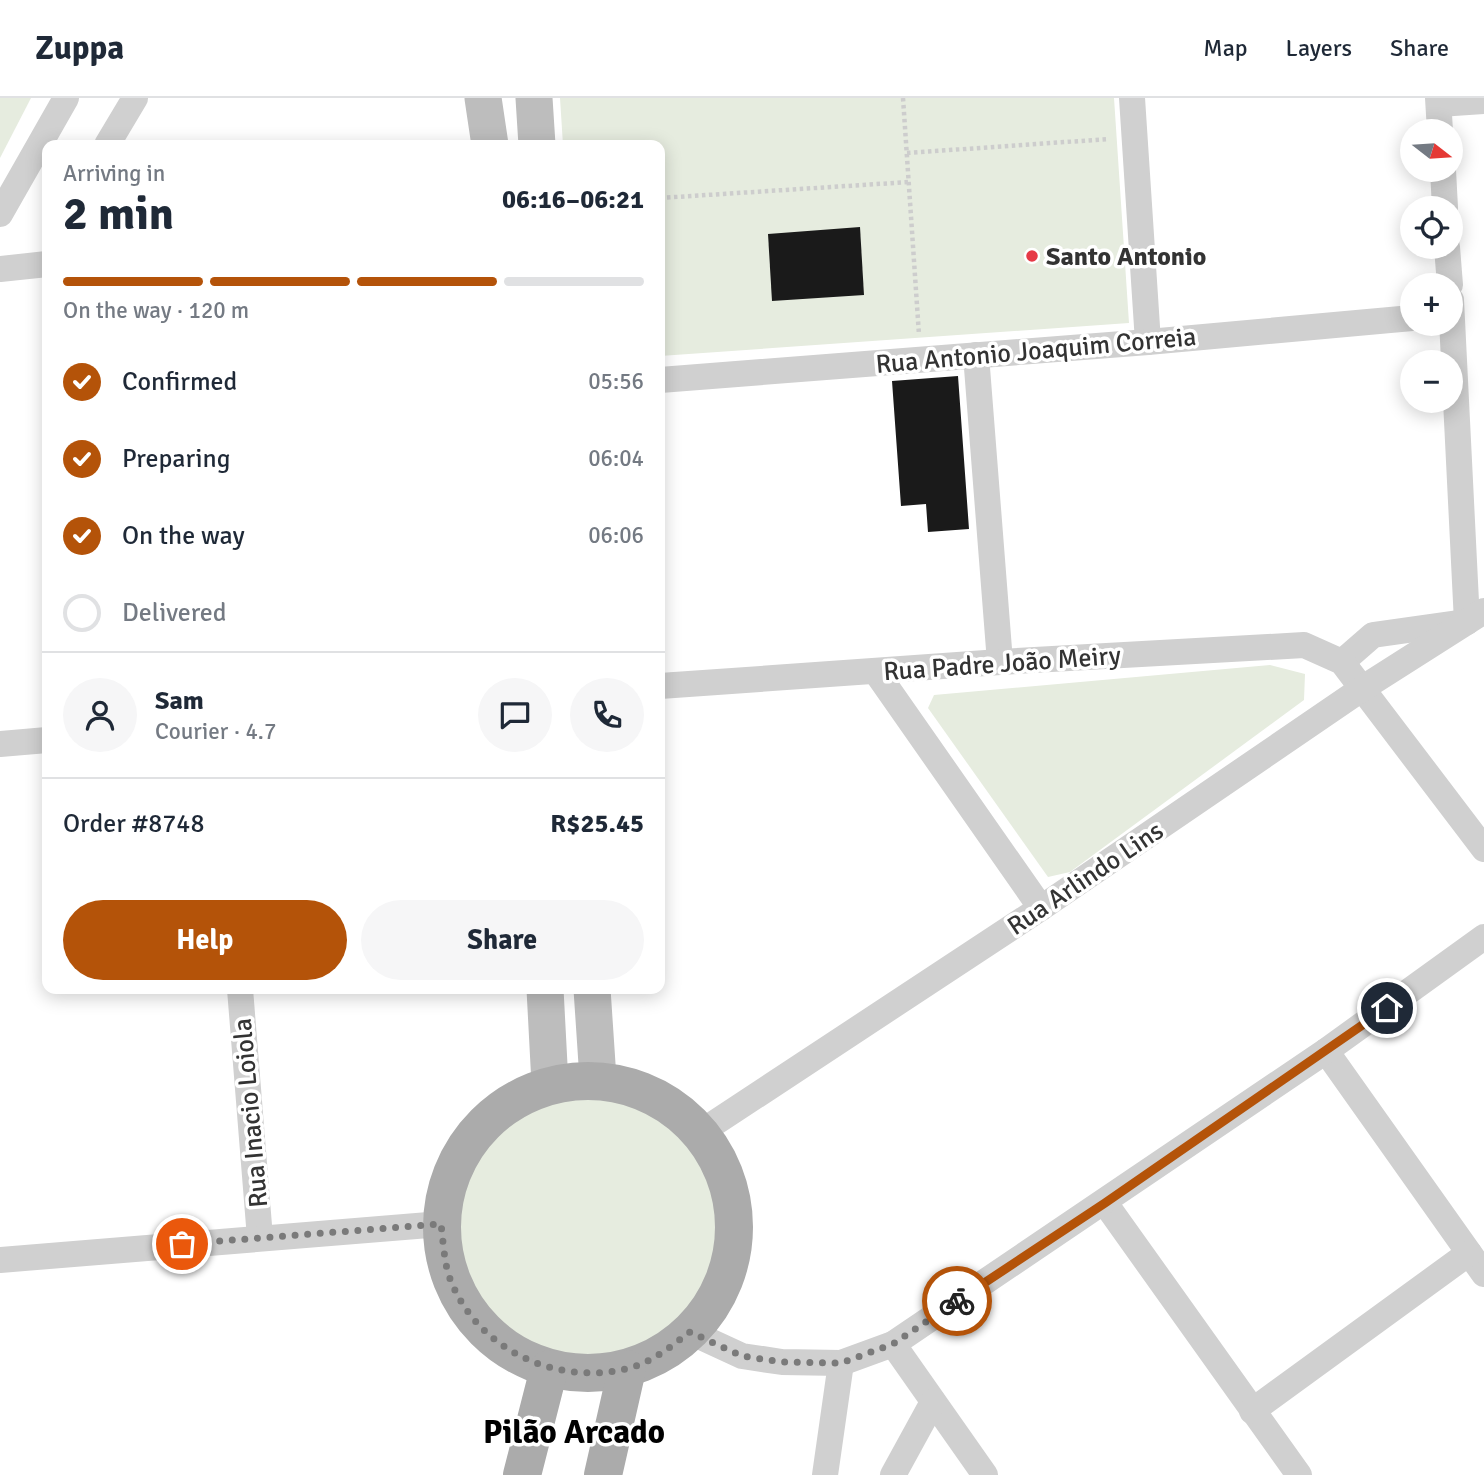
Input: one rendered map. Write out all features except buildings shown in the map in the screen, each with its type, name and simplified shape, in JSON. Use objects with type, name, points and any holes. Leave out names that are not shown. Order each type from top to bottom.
[{"type":"main road","points":[[483,98],[489,140]]},
{"type":"main road","points":[[534,98],[537,140]]},
{"type":"main road","points":[[545,994],[550,1084]]},
{"type":"main road","points":[[592,994],[598,1079]]},
{"type":"main road","points":[[598,1079],[637,1087],[672,1105],[701,1132],[724,1170],[734,1212],[732,1256],[717,1298],[690,1332],[661,1355],[627,1369],[588,1375],[549,1369],[505,1349],[470,1315],[448,1273],[441,1224],[449,1178],[472,1136],[507,1103],[550,1084],[598,1079]]},
{"type":"main road","points":[[522,1475],[549,1369]]},
{"type":"main road","points":[[603,1475],[627,1369]]},
{"type":"street","points":[[42,140],[66,98]]},
{"type":"street","points":[[110,140],[135,98]]},
{"type":"street","points":[[1132,98],[1149,342]]},
{"type":"street","points":[[1439,119],[1438,101],[1484,100]]},
{"type":"street","points":[[0,214],[42,140]]},
{"type":"street","points":[[0,268],[42,262]]},
{"type":"street","name":"Rua Antonio Joaquim Correia","points":[[665,380],[1149,342],[1400,319]]},
{"type":"street","points":[[1453,336],[1476,616],[1373,635],[1342,662],[1484,849]]},
{"type":"street","points":[[976,355],[1000,662]]},
{"type":"street","name":"Rua Arlindo Lins","points":[[701,1132],[1041,908],[1363,688],[1476,616]]},
{"type":"street","name":"Rua Padre João Meiry","points":[[665,686],[1000,662],[1304,645],[1342,662]]},
{"type":"street","points":[[877,672],[1041,908]]},
{"type":"street","points":[[0,744],[42,740]]},
{"type":"street","points":[[690,1332],[742,1356],[782,1362],[841,1363],[893,1344],[1326,1051],[1484,937]]},
{"type":"street","name":"Rua Inacio Loiola","points":[[240,994],[260,1238]]},
{"type":"street","points":[[1326,1051],[1484,1274]]},
{"type":"street","points":[[1105,1203],[1252,1412],[1300,1475]]},
{"type":"street","points":[[0,1260],[441,1224]]},
{"type":"street","points":[[1252,1412],[1469,1252]]},
{"type":"street","points":[[893,1344],[985,1475]]},
{"type":"street","points":[[825,1475],[841,1363]]},
{"type":"street","points":[[893,1475],[933,1402]]},
{"type":"path","points":[[903,98],[921,360]]},
{"type":"path","points":[[907,153],[1135,137]]},
{"type":"path","points":[[665,198],[909,182]]},
{"type":"shaded area","points":[[0,98],[31,98],[0,158]]},
{"type":"shaded area","points":[[560,98],[1114,98],[1129,323],[665,356],[665,140],[563,140]]},
{"type":"shaded area","points":[[1270,665],[1305,674],[1304,700],[1070,872],[1048,877],[928,708],[934,695]]},
{"type":"shaded area","points":[[585,1088],[636,1098],[680,1127],[709,1171],[719,1222],[709,1273],[680,1317],[636,1346],[585,1356],[534,1346],[490,1317],[461,1273],[451,1222],[461,1171],[490,1127],[534,1098]]},
{"type":"way so far","points":[[182,1244],[441,1224],[448,1273],[470,1315],[505,1349],[549,1369],[588,1375],[627,1369],[661,1355],[690,1332],[742,1356],[782,1362],[841,1363],[893,1344],[957,1301]]},
{"type":"place","name":"Santo Antonio","points":[[1032,256]]},
{"type":"district","name":"Pilão Arcado","points":[[574,1431]]},
{"type":"route","points":[[957,1301],[1105,1203],[1387,1008]]}]
